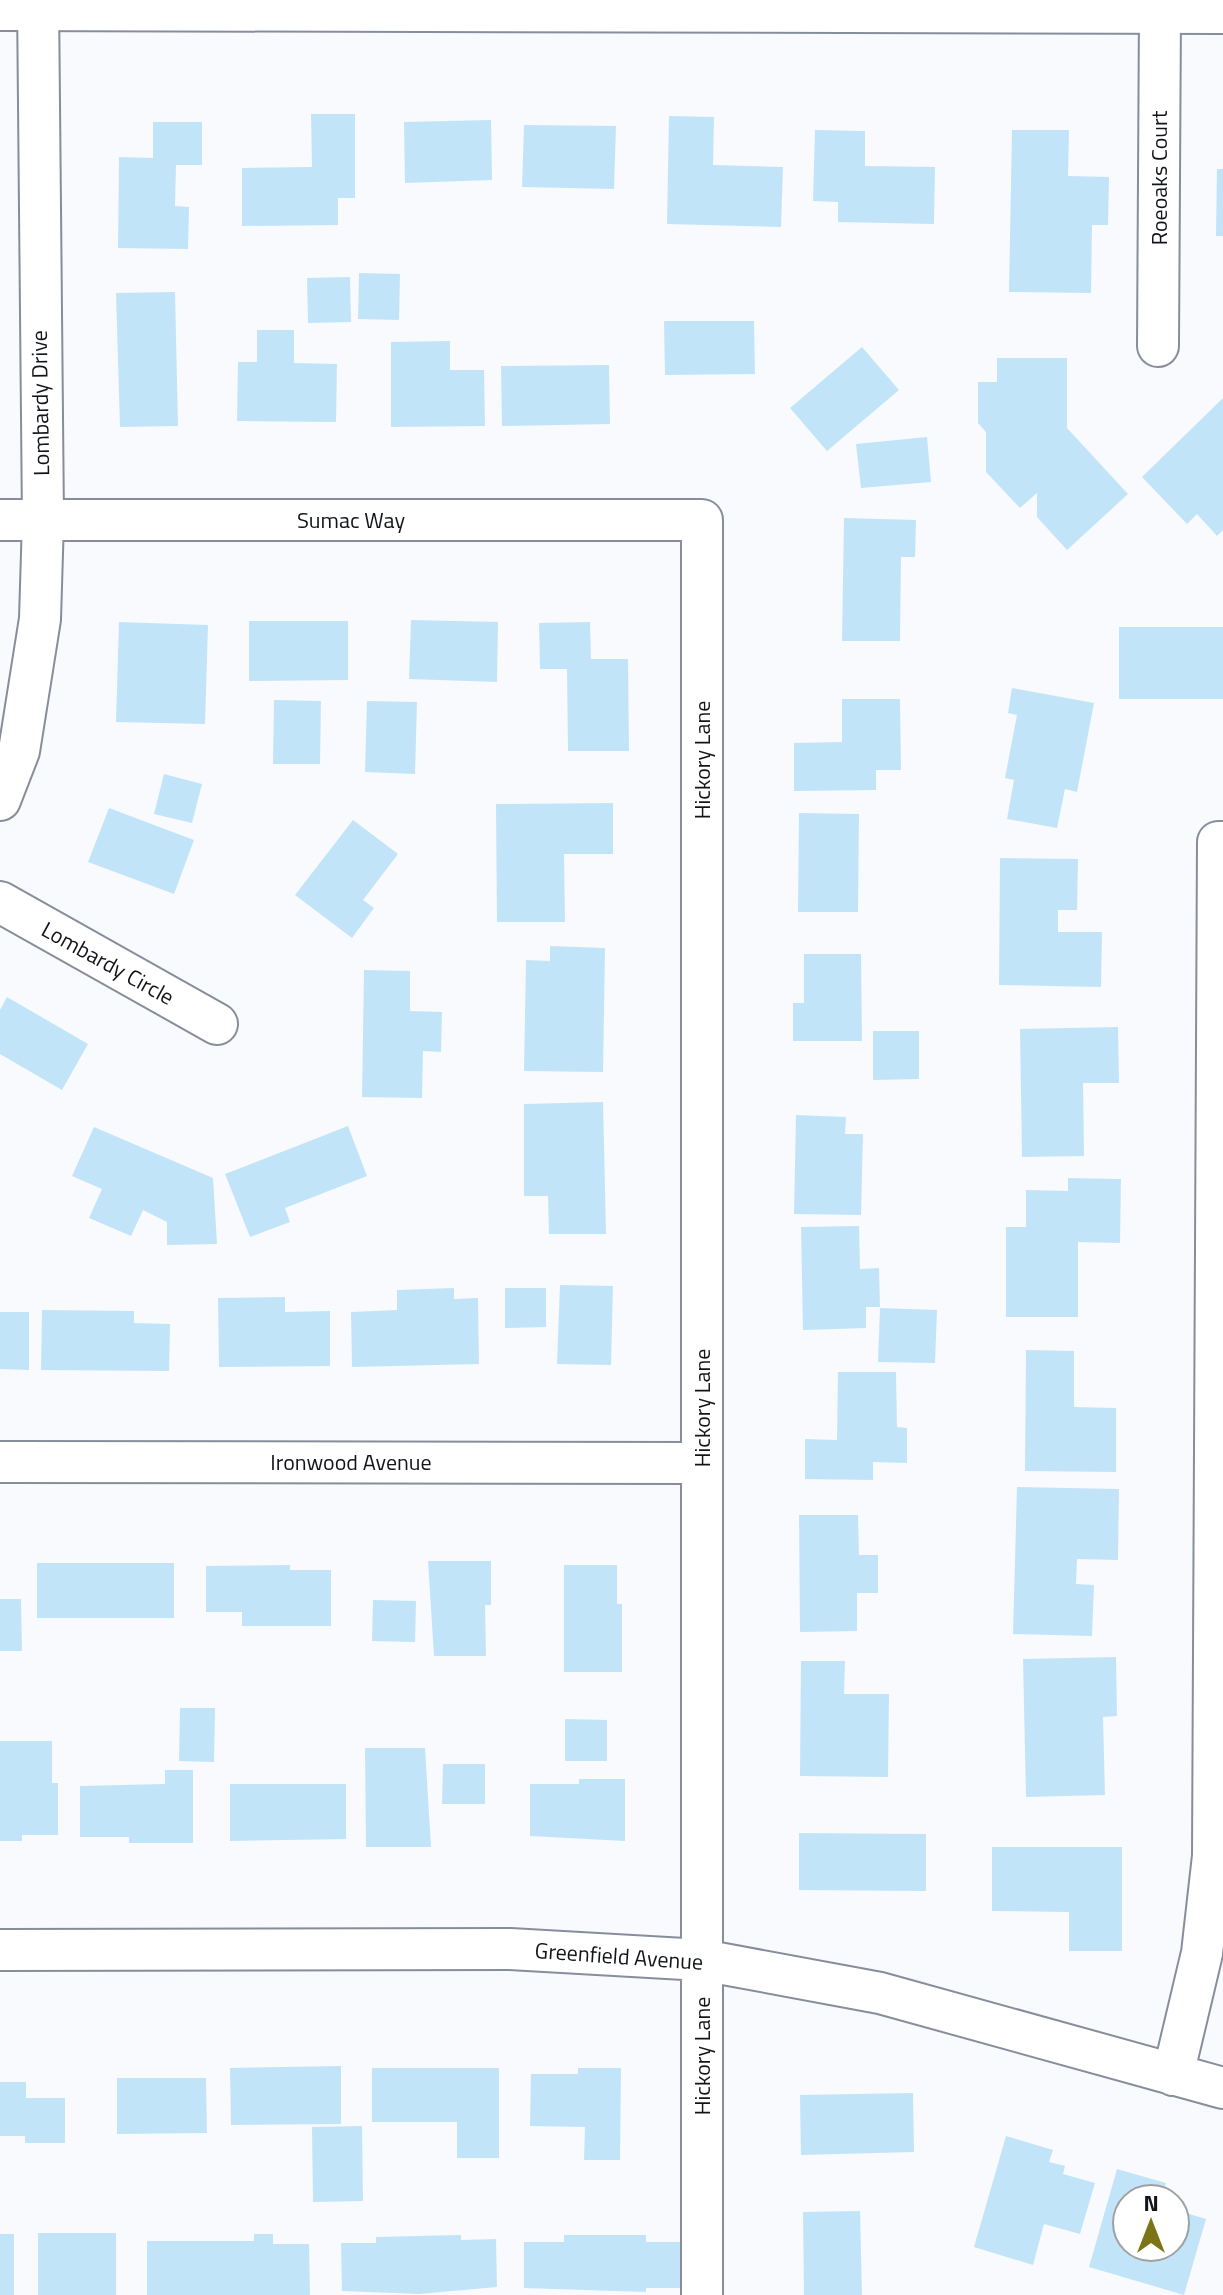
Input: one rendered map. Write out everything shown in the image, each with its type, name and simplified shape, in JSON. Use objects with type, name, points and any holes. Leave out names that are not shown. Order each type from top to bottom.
[{"type":"street","points":[[25,6],[1223,11]]},
{"type":"street","name":"Lombardy Drive","points":[[0,800],[19,751],[40,619],[43,520],[25,6]]},
{"type":"street","name":"Roeoaks Court","points":[[1158,346],[1160,11]]},
{"type":"street","name":"Sumac Way","points":[[0,520],[702,520]]},
{"type":"street","name":"Hickory Lane","points":[[702,520],[702,2295]]},
{"type":"street","points":[[1173,2075],[1202,1953],[1212,1872],[1218,842],[1223,842]]},
{"type":"street","name":"Lombardy Circle","points":[[0,902],[217,1024]]},
{"type":"street","name":"Ironwood Avenue","points":[[0,1462],[702,1463]]},
{"type":"street","name":"Greenfield Avenue","points":[[0,1950],[510,1949],[702,1960],[810,1978],[921,2002],[1223,2088]]},
{"type":"building","points":[[311,114],[355,114],[355,198],[338,198],[338,225],[242,226],[242,168],[312,167]]},
{"type":"building","points":[[669,116],[714,117],[713,165],[783,167],[781,227],[667,224]]},
{"type":"building","points":[[491,120],[492,180],[405,183],[404,122]]},
{"type":"building","points":[[153,122],[202,122],[202,165],[176,165],[175,206],[189,207],[188,249],[118,248],[119,157],[153,158]]},
{"type":"building","points":[[524,125],[616,126],[614,189],[522,187]]},
{"type":"building","points":[[815,130],[865,131],[865,166],[935,167],[934,224],[838,222],[838,202],[813,201]]},
{"type":"building","points":[[1012,130],[1069,130],[1068,176],[1109,177],[1108,225],[1092,225],[1091,293],[1009,292]]},
{"type":"building","points":[[1217,169],[1223,169],[1223,236],[1216,236]]},
{"type":"building","points":[[359,273],[400,274],[399,320],[358,319]]},
{"type":"building","points":[[350,277],[351,322],[308,323],[307,278]]},
{"type":"building","points":[[175,292],[178,426],[120,427],[116,293]]},
{"type":"building","points":[[664,321],[754,321],[755,374],[665,375]]},
{"type":"building","points":[[257,330],[294,330],[294,363],[337,364],[336,422],[237,421],[238,362],[257,362]]},
{"type":"building","points":[[450,341],[450,370],[484,370],[485,426],[391,427],[391,342]]},
{"type":"building","points":[[862,347],[899,390],[827,451],[790,408]]},
{"type":"building","points":[[997,358],[1067,358],[1067,428],[1128,494],[1067,550],[1037,517],[1037,493],[1020,508],[986,472],[986,432],[978,423],[978,382],[997,382]]},
{"type":"building","points":[[609,365],[610,424],[502,426],[501,366]]},
{"type":"building","points":[[1223,398],[1223,530],[1217,536],[1197,514],[1187,524],[1142,477]]},
{"type":"building","points":[[927,437],[931,482],[861,488],[856,444]]},
{"type":"building","points":[[844,518],[916,520],[915,557],[901,557],[900,641],[842,641]]},
{"type":"building","points":[[411,620],[498,622],[497,682],[409,679]]},
{"type":"building","points":[[249,621],[348,621],[348,680],[249,681]]},
{"type":"building","points":[[119,622],[208,625],[205,724],[116,722]]},
{"type":"building","points":[[590,622],[591,659],[628,659],[629,751],[568,751],[567,669],[540,669],[539,623]]},
{"type":"building","points":[[1119,627],[1223,627],[1223,699],[1119,699]]},
{"type":"building","points":[[1012,688],[1094,703],[1077,792],[1065,789],[1057,828],[1007,819],[1014,780],[1005,778],[1017,715],[1008,713]]},
{"type":"building","points":[[842,699],[900,699],[901,770],[876,770],[876,790],[794,791],[794,743],[842,742]]},
{"type":"building","points":[[274,700],[321,701],[320,764],[273,764]]},
{"type":"building","points":[[367,701],[417,702],[415,774],[365,772]]},
{"type":"building","points":[[164,774],[202,784],[192,823],[154,814]]},
{"type":"building","points":[[613,803],[613,854],[564,854],[565,922],[497,922],[496,804]]},
{"type":"building","points":[[109,808],[194,840],[174,894],[88,862]]},
{"type":"building","points":[[799,813],[859,814],[858,912],[798,912]]},
{"type":"building","points":[[353,820],[398,854],[363,900],[374,908],[352,938],[295,895]]},
{"type":"building","points":[[1000,858],[1078,859],[1077,910],[1058,910],[1058,932],[1102,932],[1101,987],[999,985]]},
{"type":"building","points":[[550,946],[605,948],[603,1072],[524,1071],[526,960],[550,961]]},
{"type":"building","points":[[804,954],[861,954],[862,1041],[793,1041],[793,1003],[804,1003]]},
{"type":"building","points":[[364,970],[410,971],[410,1011],[442,1012],[441,1052],[423,1051],[422,1098],[362,1097]]},
{"type":"building","points":[[7,997],[88,1044],[62,1090],[0,1054],[0,1010]]},
{"type":"building","points":[[1118,1027],[1119,1083],[1083,1083],[1084,1156],[1022,1157],[1020,1029]]},
{"type":"building","points":[[873,1031],[919,1031],[919,1079],[873,1080]]},
{"type":"building","points":[[603,1102],[606,1234],[549,1234],[548,1196],[524,1196],[524,1104]]},
{"type":"building","points":[[796,1115],[846,1117],[845,1134],[863,1134],[861,1215],[794,1214]]},
{"type":"building","points":[[348,1126],[367,1176],[285,1208],[290,1222],[250,1237],[225,1174]]},
{"type":"building","points":[[94,1127],[213,1178],[217,1244],[167,1245],[167,1222],[143,1210],[131,1236],[89,1218],[102,1189],[72,1176]]},
{"type":"building","points":[[1068,1178],[1121,1179],[1120,1243],[1078,1242],[1078,1317],[1006,1317],[1006,1227],[1026,1227],[1026,1190],[1068,1191]]},
{"type":"building","points":[[859,1226],[860,1269],[879,1268],[880,1307],[866,1307],[866,1328],[803,1330],[801,1227]]},
{"type":"building","points":[[560,1285],[613,1286],[611,1365],[557,1364]]},
{"type":"building","points":[[454,1288],[454,1299],[478,1298],[479,1364],[352,1367],[351,1312],[397,1310],[397,1290]]},
{"type":"building","points":[[505,1288],[546,1288],[546,1327],[505,1328]]},
{"type":"building","points":[[285,1297],[285,1312],[330,1311],[330,1366],[219,1367],[218,1298]]},
{"type":"building","points":[[880,1308],[937,1310],[935,1363],[878,1362]]},
{"type":"building","points":[[42,1310],[134,1311],[134,1323],[170,1324],[169,1371],[41,1370]]},
{"type":"building","points":[[0,1312],[29,1312],[29,1370],[0,1369]]},
{"type":"building","points":[[1026,1350],[1074,1351],[1074,1407],[1116,1408],[1116,1472],[1025,1471]]},
{"type":"building","points":[[838,1372],[896,1372],[897,1427],[907,1428],[907,1463],[873,1462],[873,1480],[805,1479],[805,1439],[837,1440]]},
{"type":"building","points":[[1017,1487],[1119,1489],[1118,1560],[1077,1559],[1076,1584],[1094,1585],[1092,1636],[1013,1634]]},
{"type":"building","points":[[799,1515],[858,1515],[859,1555],[878,1555],[878,1593],[857,1593],[857,1631],[800,1632]]},
{"type":"building","points":[[428,1561],[491,1561],[491,1605],[485,1605],[486,1656],[434,1656]]},
{"type":"building","points":[[37,1563],[174,1563],[174,1618],[37,1618]]},
{"type":"building","points":[[290,1565],[290,1570],[331,1570],[331,1626],[242,1626],[242,1612],[206,1612],[206,1566]]},
{"type":"building","points":[[564,1565],[617,1565],[617,1604],[622,1604],[622,1672],[564,1672]]},
{"type":"building","points":[[0,1599],[21,1599],[22,1651],[0,1651]]},
{"type":"building","points":[[373,1600],[416,1601],[415,1642],[372,1641]]},
{"type":"building","points":[[1116,1657],[1117,1716],[1103,1717],[1105,1795],[1026,1797],[1023,1659]]},
{"type":"building","points":[[801,1661],[845,1661],[844,1694],[889,1694],[888,1777],[800,1776]]},
{"type":"building","points":[[180,1708],[215,1708],[214,1762],[179,1761]]},
{"type":"building","points":[[565,1719],[607,1720],[607,1761],[565,1761]]},
{"type":"building","points":[[0,1741],[52,1741],[52,1783],[58,1783],[58,1835],[22,1835],[22,1841],[0,1841]]},
{"type":"building","points":[[365,1748],[425,1748],[431,1847],[366,1847]]},
{"type":"building","points":[[443,1764],[485,1764],[485,1804],[442,1804]]},
{"type":"building","points":[[165,1770],[193,1770],[193,1843],[129,1843],[129,1837],[80,1837],[80,1786],[165,1784]]},
{"type":"building","points":[[579,1779],[625,1779],[625,1841],[530,1836],[530,1784],[579,1784]]},
{"type":"building","points":[[230,1784],[346,1784],[346,1839],[230,1841]]},
{"type":"building","points":[[799,1833],[926,1834],[926,1891],[799,1890]]},
{"type":"building","points":[[992,1847],[1122,1847],[1122,1951],[1069,1951],[1069,1912],[992,1911]]},
{"type":"building","points":[[341,2066],[341,2124],[231,2125],[230,2068]]},
{"type":"building","points":[[372,2068],[499,2068],[499,2158],[457,2158],[457,2122],[372,2122]]},
{"type":"building","points":[[578,2068],[621,2068],[620,2160],[584,2160],[585,2127],[530,2126],[531,2074],[578,2074]]},
{"type":"building","points":[[117,2078],[206,2078],[207,2133],[117,2134]]},
{"type":"building","points":[[0,2082],[26,2082],[26,2098],[65,2098],[65,2143],[25,2143],[25,2136],[0,2136]]},
{"type":"building","points":[[913,2093],[914,2152],[801,2155],[800,2095]]},
{"type":"building","points":[[362,2126],[363,2201],[313,2202],[312,2127]]},
{"type":"building","points":[[1006,2136],[1053,2150],[1049,2162],[1065,2166],[1063,2174],[1095,2183],[1080,2234],[1044,2224],[1033,2265],[974,2247]]},
{"type":"building","points":[[1117,2169],[1166,2183],[1113,2183]]},
{"type":"building","points":[[1111,2190],[1111,2263],[1191,2263],[1191,2214],[1206,2219],[1184,2295],[1089,2267]]},
{"type":"building","points":[[860,2211],[862,2295],[804,2295],[803,2212]]},
{"type":"building","points":[[38,2233],[116,2233],[116,2295],[38,2295]]},
{"type":"building","points":[[0,2234],[14,2234],[14,2295],[0,2295]]},
{"type":"building","points":[[254,2234],[273,2234],[273,2244],[309,2244],[310,2295],[147,2295],[147,2241],[254,2241]]},
{"type":"building","points":[[461,2235],[461,2240],[496,2239],[497,2287],[419,2294],[342,2291],[341,2243],[376,2243],[376,2237]]},
{"type":"building","points":[[564,2235],[646,2235],[646,2242],[686,2242],[686,2288],[646,2288],[646,2292],[524,2288],[524,2242],[564,2242]]}]
